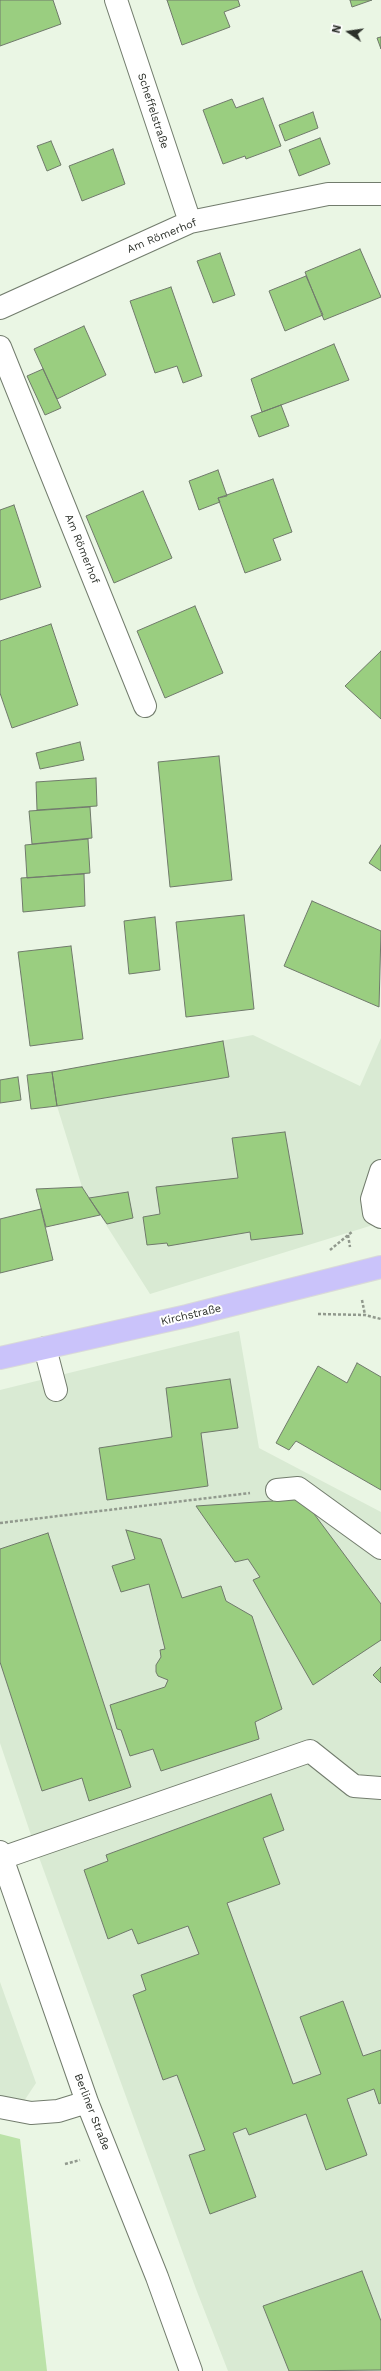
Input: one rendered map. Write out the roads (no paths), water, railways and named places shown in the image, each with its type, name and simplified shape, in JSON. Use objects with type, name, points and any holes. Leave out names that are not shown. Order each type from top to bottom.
[{"type":"main road","name":"Kirchstraße","points":[[0,1358],[194,1315],[381,1267]]},
{"type":"street","name":"Scheffelstraße","points":[[116,0],[190,222]]},
{"type":"street","name":"Am Römerhof","points":[[0,308],[190,222],[328,194],[381,194]]},
{"type":"street","name":"Am Römerhof","points":[[0,347],[145,706]]},
{"type":"street","points":[[381,1171],[372,1199],[374,1213],[381,1217]]},
{"type":"street","points":[[45,1348],[56,1390]]},
{"type":"street","points":[[277,1490],[298,1488],[381,1548]]},
{"type":"street","points":[[1,1855],[310,1751],[354,1786],[381,1788]]},
{"type":"street","name":"Berliner Straße","points":[[1,1855],[87,2102],[157,2278],[191,2371]]},
{"type":"street","points":[[0,2107],[31,2113],[58,2111],[87,2102]]}]
